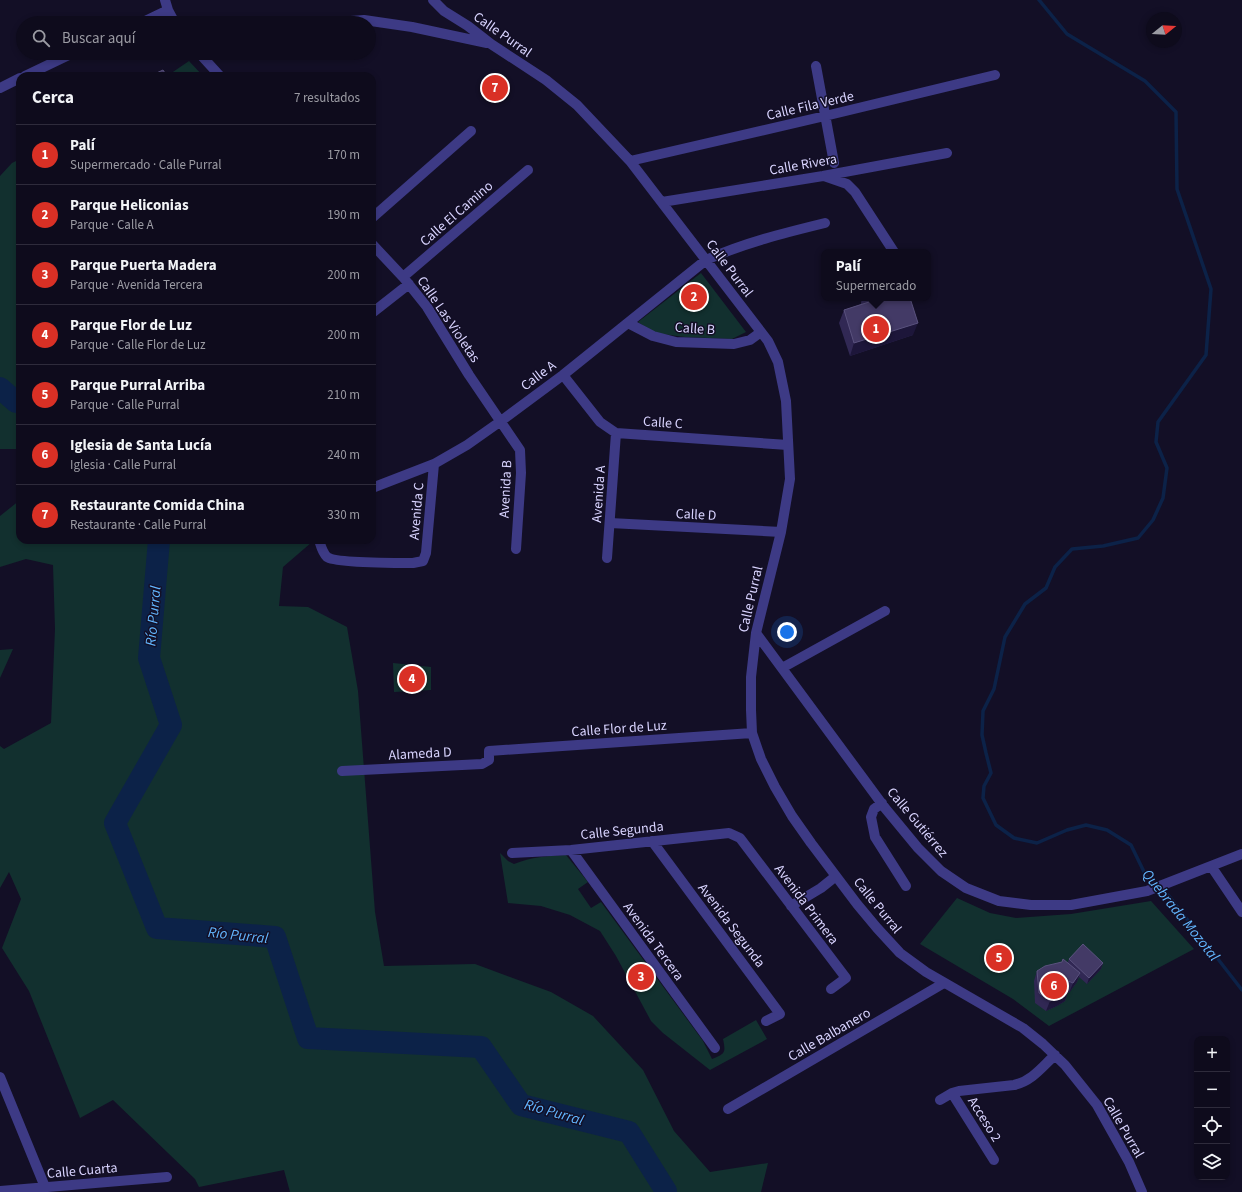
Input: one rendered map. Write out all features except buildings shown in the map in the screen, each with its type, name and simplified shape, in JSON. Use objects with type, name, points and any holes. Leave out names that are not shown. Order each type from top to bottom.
[{"type":"street","points":[[166,0],[168,10],[171,16]]},
{"type":"street","name":"Calle Purral","points":[[433,0],[444,11],[546,80],[577,105],[630,161],[768,341],[778,362],[786,401],[790,479],[781,532],[756,633],[751,677],[752,733],[761,759],[778,793],[792,816],[857,904],[900,953],[944,983],[1023,1028],[1065,1065],[1097,1105],[1129,1162],[1142,1192]]},
{"type":"street","points":[[155,16],[168,10]]},
{"type":"street","points":[[376,22],[412,27],[491,44]]},
{"type":"street","points":[[33,72],[59,60]]},
{"type":"street","points":[[205,60],[216,72]]},
{"type":"street","points":[[816,66],[834,163]]},
{"type":"street","name":"Calle Fila Verde","points":[[630,161],[996,75]]},
{"type":"street","points":[[0,88],[16,80]]},
{"type":"street","points":[[376,214],[471,131]]},
{"type":"street","name":"Calle Rivera","points":[[662,202],[822,176],[947,152]]},
{"type":"street","name":"Calle El Camino","points":[[376,309],[528,170]]},
{"type":"street","points":[[822,176],[847,184],[855,192],[892,249]]},
{"type":"street","name":"Calle A","points":[[376,486],[434,464],[501,421],[563,375],[706,260],[729,250],[772,235],[824,222]]},
{"type":"street","name":"Calle Las Violetas","points":[[376,248],[406,281],[427,307],[469,375]]},
{"type":"street","name":"Calle B","points":[[628,323],[653,336],[676,342],[734,344],[750,340],[762,332]]},
{"type":"street","name":"Avenida B","points":[[469,375],[520,450],[521,460],[516,549]]},
{"type":"street","points":[[563,375],[600,422],[616,433]]},
{"type":"street","name":"Calle C","points":[[616,433],[788,445]]},
{"type":"street","name":"Avenida A","points":[[608,558],[616,433]]},
{"type":"street","name":"Avenida C","points":[[320,544],[322,551],[328,558],[340,560],[406,563],[423,561],[426,553],[434,464]]},
{"type":"street","name":"Calle D","points":[[610,523],[781,532]]},
{"type":"street","points":[[782,668],[885,611]]},
{"type":"street","name":"Calle Gutiérrez","points":[[756,633],[882,803],[918,848],[941,871],[966,888],[999,901],[1031,905],[1071,905],[1146,892],[1242,854]]},
{"type":"street","name":"Calle Flor de Luz","points":[[489,751],[752,733]]},
{"type":"street","name":"Alameda D","points":[[342,770],[482,764],[489,760],[489,751]]},
{"type":"street","points":[[882,803],[874,809],[871,817],[875,837],[906,886]]},
{"type":"street","name":"Calle Segunda","points":[[512,853],[571,850],[729,832],[734,835]]},
{"type":"street","name":"Avenida Primera","points":[[734,835],[740,838],[846,978],[831,989]]},
{"type":"street","name":"Avenida Segunda","points":[[652,841],[780,1014],[766,1021]]},
{"type":"street","name":"Avenida Tercera","points":[[571,850],[715,1048]]},
{"type":"street","points":[[1211,866],[1242,912]]},
{"type":"street","points":[[791,906],[821,888],[836,876]]},
{"type":"street","name":"Calle Balbanero","points":[[728,1109],[944,983]]},
{"type":"street","points":[[940,1100],[952,1093],[1023,1083],[1032,1077],[1055,1055]]},
{"type":"street","points":[[0,1077],[45,1190]]},
{"type":"street","name":"Acceso 2","points":[[952,1093],[994,1160]]},
{"type":"street","name":"Calle Cuarta","points":[[0,1191],[45,1190],[167,1177]]},
{"type":"green space","points":[[189,61],[199,72],[173,72]]},
{"type":"green space","points":[[16,161],[16,449],[0,449],[0,176],[12,163]]},
{"type":"green space","points":[[701,273],[746,332],[732,339],[685,337],[654,333],[638,322]]},
{"type":"green space","points":[[16,503],[16,544],[310,544],[283,567],[279,606],[308,607],[347,627],[358,691],[375,912],[384,966],[475,964],[551,992],[593,1016],[643,1070],[674,1131],[710,1172],[768,1163],[761,1192],[290,1192],[284,1170],[199,1187],[195,1179],[113,1100],[80,1118],[29,991],[2,948],[21,899],[9,872],[0,888],[0,746],[4,749],[51,723],[55,629],[53,565],[26,559],[0,567],[0,516]]},
{"type":"green space","points":[[13,649],[0,678],[0,650]]},
{"type":"green space","points":[[393,663],[431,667],[431,690],[394,692]]},
{"type":"green space","points":[[500,853],[508,861],[514,864],[533,858],[566,855],[588,882],[578,889],[591,908],[601,902],[703,1041],[712,1059],[720,1056],[724,1052],[723,1039],[756,1020],[767,1039],[710,1070],[663,1033],[651,1021],[616,956],[600,931],[570,915],[541,906],[508,903]]},
{"type":"green space","points":[[957,898],[990,913],[1016,918],[1071,914],[1151,901],[1194,949],[1049,1026],[1013,999],[920,944]]},
{"type":"waterway","name":"Quebrada Mozotal","points":[[1039,0],[1067,34],[1145,81],[1176,112],[1177,189],[1211,289],[1206,355],[1158,422],[1156,442],[1167,468],[1163,498],[1153,520],[1138,538],[1103,546],[1072,549],[1055,567],[1046,588],[1025,604],[1005,637],[994,689],[983,711],[982,735],[991,773],[984,786],[983,798],[996,825],[1014,838],[1037,843],[1067,830],[1086,825],[1107,830],[1131,845],[1146,876],[1169,896],[1242,990]]},
{"type":"waterway","name":"Río Purral","points":[[0,388],[16,402]]},
{"type":"waterway","name":"Río Purral","points":[[159,544],[149,658],[171,725],[115,823],[157,928],[275,937],[308,1038],[481,1047],[521,1105],[629,1132],[666,1191],[665,1192]]},
{"type":"place","name":"Restaurante Comida China","points":[[495,88]]},
{"type":"place","name":"Parque Heliconias","points":[[694,297]]},
{"type":"place","name":"Palí","points":[[876,329]]},
{"type":"place","name":"Parque Flor de Luz","points":[[412,679]]},
{"type":"place","name":"Parque Purral Arriba","points":[[999,958]]},
{"type":"place","name":"Parque Puerta Madera","points":[[641,977]]},
{"type":"place","name":"Iglesia de Santa Lucía","points":[[1054,986]]}]
